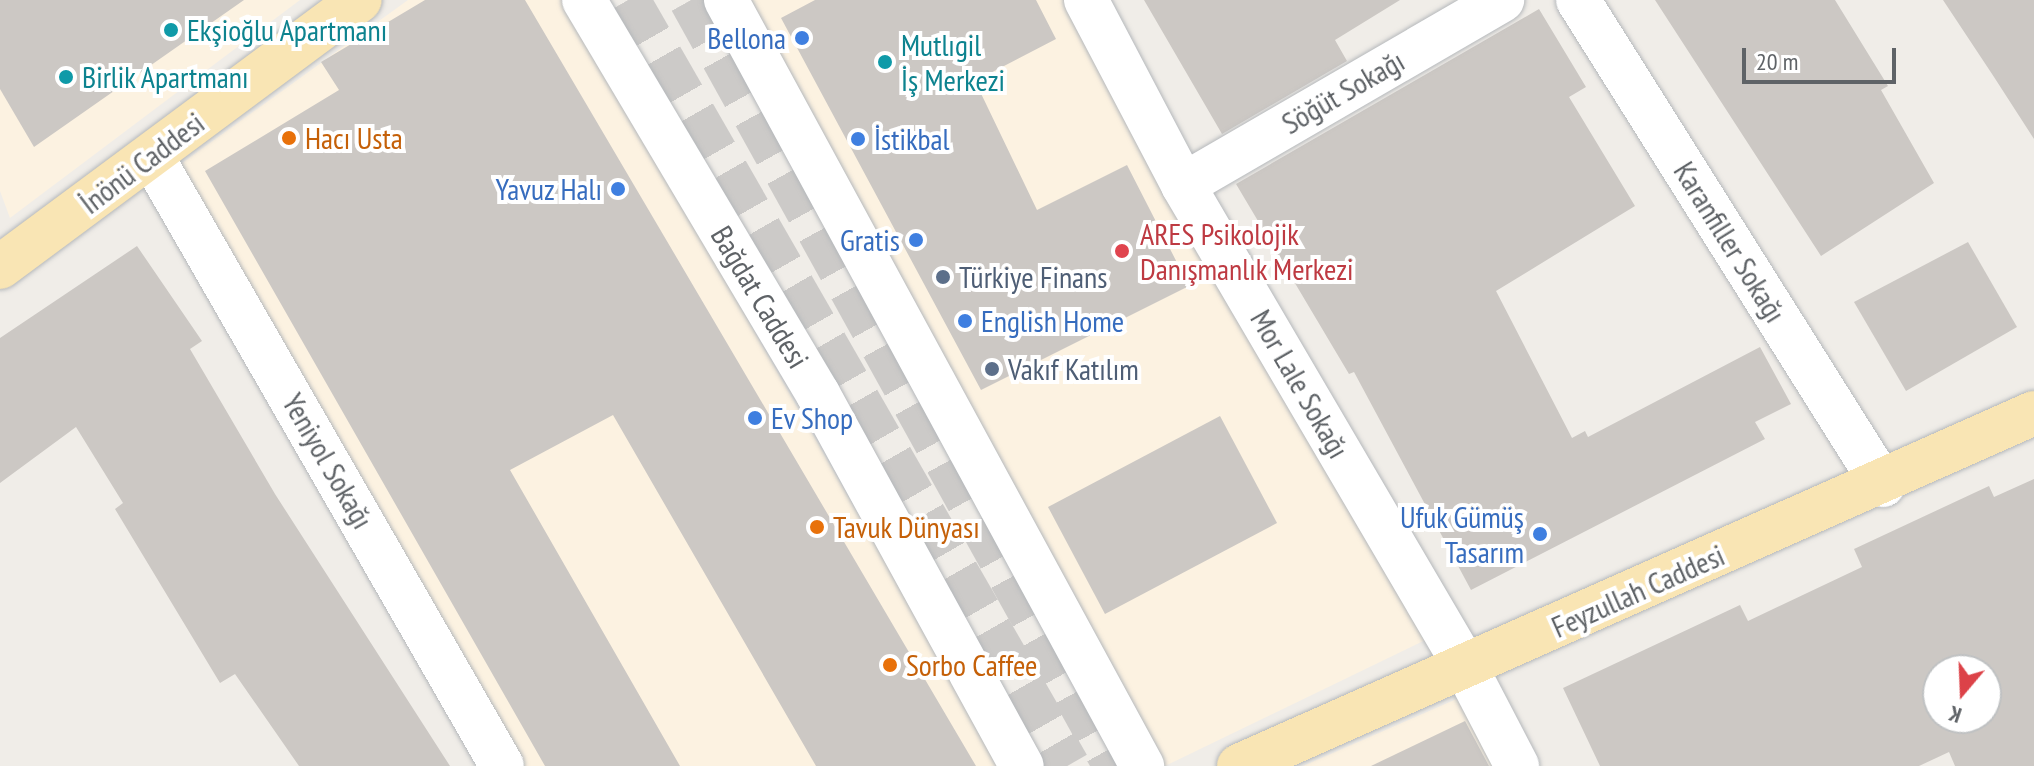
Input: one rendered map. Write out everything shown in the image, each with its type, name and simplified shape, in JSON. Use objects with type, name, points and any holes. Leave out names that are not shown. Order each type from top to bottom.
[{"type":"main road","name":"İnönü Caddesi","points":[[0,267],[360,0]]},
{"type":"main road","name":"Feyzullah Caddesi","points":[[1239,766],[1883,485],[2034,413]]},
{"type":"street","name":"Bağdat Caddesi","points":[[584,0],[818,394],[1022,766]]},
{"type":"street","points":[[726,0],[1142,766]]},
{"type":"street","name":"Mor Lale Sokağı","points":[[1086,0],[1183,185],[1465,666],[1517,766]]},
{"type":"street","name":"Söğüt Sokağı","points":[[1183,185],[1502,0]]},
{"type":"street","name":"Karanfiller Sokağı","points":[[1578,0],[1883,485]]},
{"type":"street","name":"Yeniyol Sokağı","points":[[152,157],[502,766]]},
{"type":"shaded area","points":[[0,0],[300,0],[10,218],[0,191]]},
{"type":"shaded area","points":[[408,0],[566,0],[1001,766],[499,766],[160,179]]},
{"type":"shaded area","points":[[748,0],[1093,0],[1444,631],[1165,766]]},
{"type":"shaded area","points":[[1475,691],[1511,766],[1303,766]]},
{"type":"building","name":"Birlik Apartmanı","points":[[0,0],[244,0],[34,147],[0,89]]},
{"type":"building","points":[[425,0],[525,0],[976,766],[816,766],[613,415],[510,470],[680,766],[545,766],[205,171],[339,90],[321,62]]},
{"type":"building","points":[[815,0],[1036,0],[1056,39],[975,81],[1037,210],[1127,165],[1189,286],[981,390],[781,18]]},
{"type":"building","points":[[1144,0],[1400,0],[1335,40],[1347,61],[1222,134]]},
{"type":"building","points":[[1655,0],[1835,0],[1888,86],[1881,90],[1934,183],[1821,256]]},
{"type":"building","points":[[1943,0],[2034,0],[2034,139],[1994,77]]},
{"type":"building","points":[[1539,9],[1586,87],[1569,97],[1635,206],[1496,291],[1572,438],[1585,431],[1588,437],[1760,347],[1791,404],[1755,422],[1765,439],[1471,590],[1354,372],[1349,374],[1236,184]]},
{"type":"building","points":[[1968,242],[2017,327],[1906,391],[1854,302]]},
{"type":"building","points":[[137,246],[202,341],[190,349],[275,494],[450,766],[299,766],[235,674],[220,683],[115,509],[123,503],[76,427],[0,483],[0,338]]},
{"type":"building","points":[[1220,416],[1277,523],[1105,614],[1048,507]]},
{"type":"building","points":[[2034,479],[2034,766],[1955,766],[1949,752],[1919,766],[1600,766],[1563,688],[1740,605],[1748,621],[1862,567],[1854,549],[1989,486],[1994,497]]},
{"type":"building","points":[[1465,721],[1489,766],[1371,766]]},
{"type":"tunnel","points":[[628,0],[1068,766]]},
{"type":"tunnel","points":[[691,0],[1115,766]]},
{"type":"place","name":"Ekşioğlu Apartmanı","points":[[171,30]]},
{"type":"place","name":"Bellona","points":[[802,38]]},
{"type":"place","name":"Mutlıgil İş Merkezi","points":[[885,62]]},
{"type":"place","name":"Birlik Apartmanı","points":[[66,77]]},
{"type":"place","name":"Hacı Usta","points":[[289,138]]},
{"type":"place","name":"İstikbal","points":[[858,139]]},
{"type":"place","name":"Yavuz Halı","points":[[618,189]]},
{"type":"place","name":"Gratis","points":[[916,240]]},
{"type":"place","name":"ARES Psikolojik Danışmanlık Merkezi","points":[[1122,251]]},
{"type":"place","name":"Türkiye Finans","points":[[943,277]]},
{"type":"place","name":"English Home","points":[[965,321]]},
{"type":"place","name":"Vakıf Katılım","points":[[992,369]]},
{"type":"place","name":"Ev Shop","points":[[755,418]]},
{"type":"place","name":"Tavuk Dünyası","points":[[817,527]]},
{"type":"place","name":"Ufuk Gümüş Tasarım","points":[[1540,534]]},
{"type":"place","name":"Sorbo Caffee","points":[[890,665]]}]
